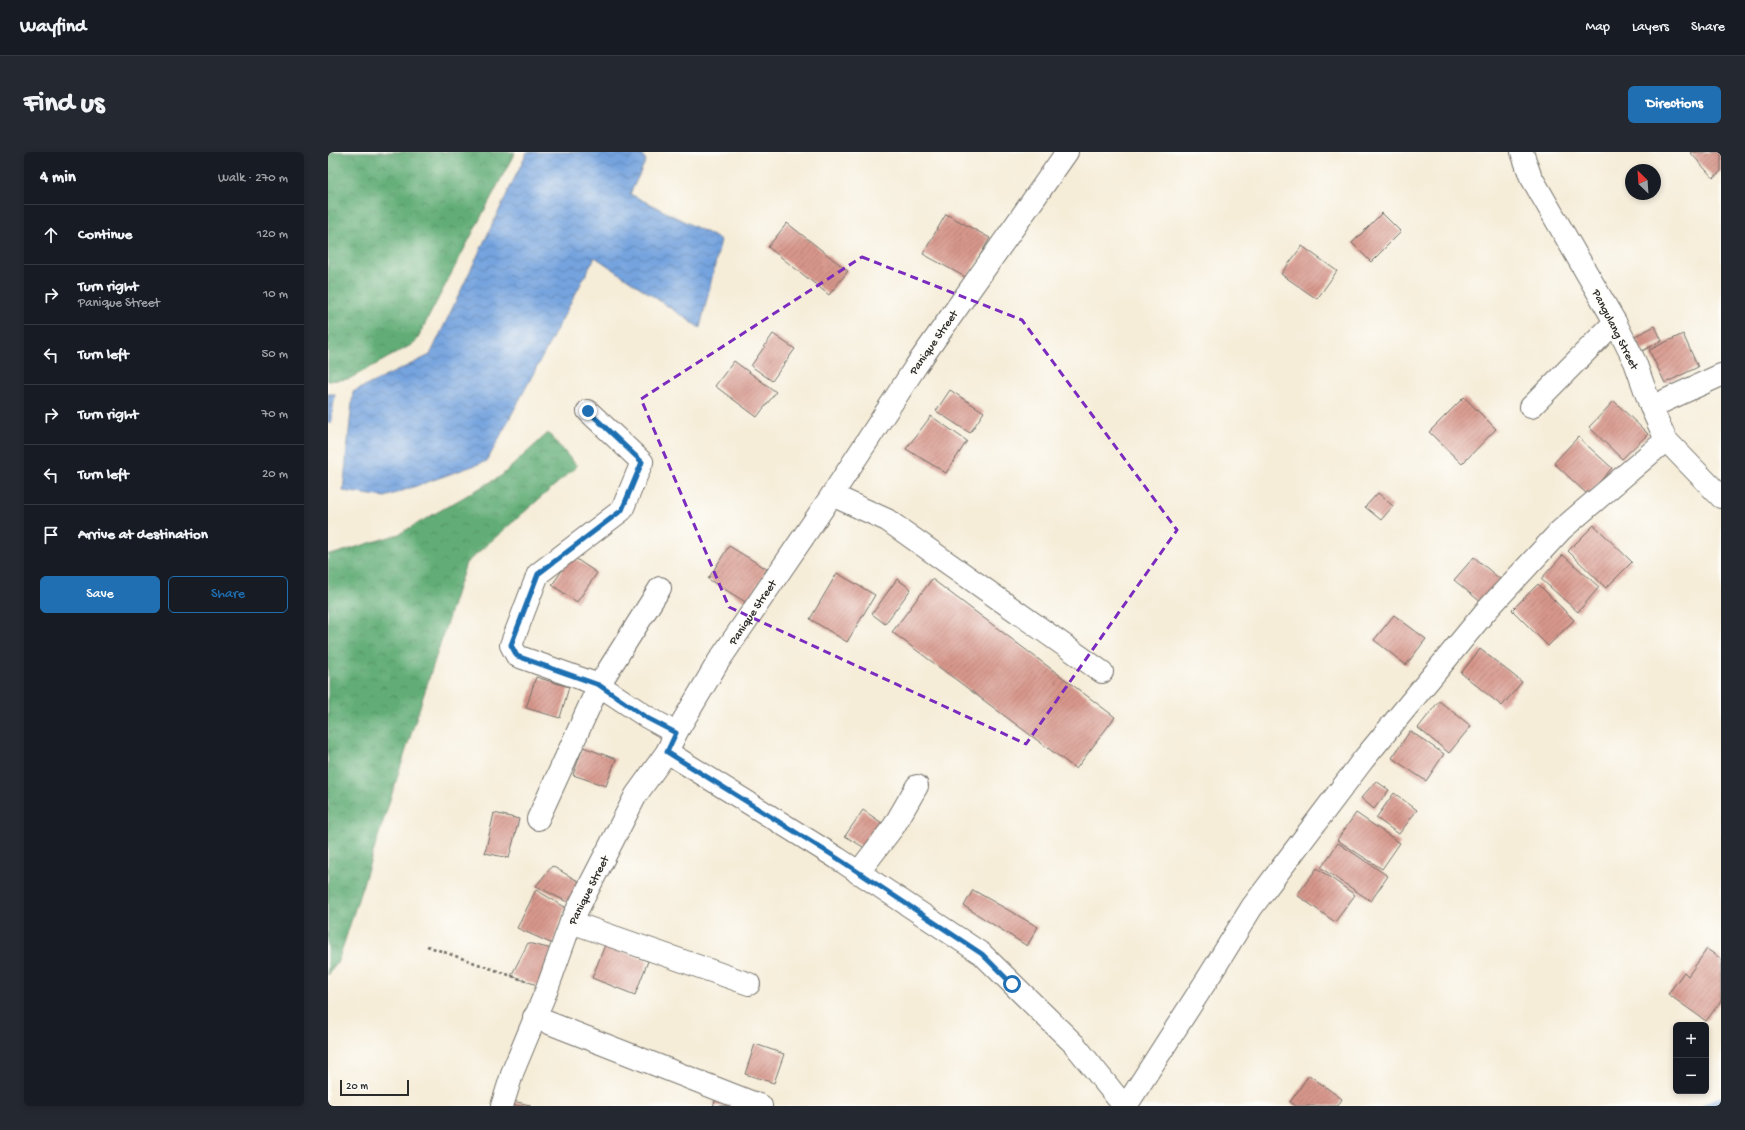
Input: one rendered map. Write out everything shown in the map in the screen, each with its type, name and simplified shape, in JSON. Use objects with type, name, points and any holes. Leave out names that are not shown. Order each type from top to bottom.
[{"type":"street","name":"Panique Street","points":[[502,1106],[534,1017],[547,989],[571,922],[636,795],[671,743],[718,662],[832,495],[916,366],[1067,152]]},
{"type":"street","name":"Pangulang Street","points":[[1522,152],[1530,175],[1615,322],[1634,362],[1666,440],[1721,497]]},
{"type":"street","points":[[1531,407],[1615,322]]},
{"type":"street","points":[[1651,406],[1721,375]]},
{"type":"street","points":[[588,411],[642,462],[622,510],[538,574],[511,645],[517,656],[599,685],[647,718],[671,743],[858,873],[982,954],[1074,1044],[1125,1106],[1252,907],[1363,760],[1485,612],[1561,530],[1666,440]]},
{"type":"street","points":[[832,495],[887,520],[1102,672]]},
{"type":"street","points":[[538,819],[599,685],[660,588]]},
{"type":"street","points":[[858,873],[894,826],[917,786]]},
{"type":"street","points":[[571,922],[749,984]]},
{"type":"street","points":[[534,1017],[761,1106]]},
{"type":"path","points":[[427,946],[547,989]]},
{"type":"highlighted area","points":[[862,257],[1022,320],[1177,530],[1026,744],[729,607],[641,399]]},
{"type":"green space","points":[[328,152],[515,152],[415,343],[349,379],[328,381]]},
{"type":"green space","points":[[548,433],[577,466],[466,563],[339,959],[328,975],[328,554],[334,554],[399,534],[501,476]]},
{"type":"water","points":[[527,152],[640,152],[646,160],[630,194],[721,240],[700,328],[595,257],[487,461],[385,497],[343,491],[353,392],[430,355]]},
{"type":"water","points":[[328,394],[335,394],[331,423],[328,423]]},
{"type":"building","points":[[1690,152],[1721,152],[1721,171],[1713,178]]},
{"type":"building","points":[[1382,213],[1401,232],[1371,262],[1352,243]]},
{"type":"building","points":[[946,214],[990,238],[967,278],[923,254]]},
{"type":"building","points":[[787,223],[848,271],[829,295],[768,247]]},
{"type":"building","points":[[1302,246],[1337,271],[1317,299],[1281,274]]},
{"type":"building","points":[[1655,326],[1662,341],[1642,351],[1635,336]]},
{"type":"building","points":[[773,334],[795,349],[772,381],[751,366]]},
{"type":"building","points":[[1683,334],[1698,367],[1665,383],[1649,350]]},
{"type":"building","points":[[734,361],[776,392],[757,417],[715,386]]},
{"type":"building","points":[[950,390],[984,412],[970,433],[936,411]]},
{"type":"building","points":[[1464,397],[1496,429],[1462,464],[1429,432]]},
{"type":"building","points":[[1614,401],[1648,434],[1622,459],[1589,427]]},
{"type":"building","points":[[931,416],[967,441],[946,473],[906,449]]},
{"type":"building","points":[[1578,437],[1612,468],[1588,495],[1554,463]]},
{"type":"building","points":[[1378,493],[1393,506],[1381,520],[1365,507]]},
{"type":"building","points":[[1594,525],[1632,562],[1606,588],[1568,551]]},
{"type":"building","points":[[729,546],[767,569],[747,603],[708,579]]},
{"type":"building","points":[[1563,555],[1599,587],[1578,612],[1541,579]]},
{"type":"building","points":[[572,556],[597,573],[577,602],[552,585]]},
{"type":"building","points":[[1474,557],[1501,580],[1482,603],[1454,580]]},
{"type":"building","points":[[837,573],[875,595],[847,642],[810,619]]},
{"type":"building","points":[[897,579],[911,589],[885,624],[872,614]]},
{"type":"building","points":[[932,579],[1115,717],[1076,769],[892,632]]},
{"type":"building","points":[[1538,584],[1574,620],[1548,646],[1512,610]]},
{"type":"building","points":[[1394,615],[1426,639],[1406,665],[1374,640]]},
{"type":"building","points":[[1480,649],[1522,682],[1502,706],[1461,673]]},
{"type":"building","points":[[536,677],[569,687],[560,718],[526,708]]},
{"type":"building","points":[[1439,701],[1471,726],[1449,753],[1418,728]]},
{"type":"building","points":[[1410,731],[1444,754],[1426,781],[1392,758]]},
{"type":"building","points":[[583,747],[616,759],[606,786],[573,775]]},
{"type":"building","points":[[1376,781],[1389,790],[1374,809],[1361,798]]},
{"type":"building","points":[[1394,793],[1417,810],[1399,834],[1376,818]]},
{"type":"building","points":[[863,810],[885,825],[868,850],[845,836]]},
{"type":"building","points":[[494,813],[519,819],[509,858],[485,853]]},
{"type":"building","points":[[1356,813],[1400,843],[1382,869],[1337,840]]},
{"type":"building","points":[[1338,843],[1388,876],[1371,901],[1321,868]]},
{"type":"building","points":[[552,866],[585,885],[571,904],[536,886]]},
{"type":"building","points":[[1317,868],[1355,895],[1335,922],[1297,895]]},
{"type":"building","points":[[536,890],[565,907],[553,944],[517,928]]},
{"type":"building","points":[[973,890],[1038,927],[1027,946],[964,906]]},
{"type":"building","points":[[528,943],[552,949],[540,986],[511,976]]},
{"type":"building","points":[[605,945],[648,961],[635,995],[592,978]]},
{"type":"building","points":[[1707,949],[1721,959],[1721,1001],[1706,1021],[1668,994],[1684,972],[1688,976]]},
{"type":"building","points":[[755,1044],[784,1054],[774,1083],[745,1074]]},
{"type":"building","points":[[1309,1075],[1342,1099],[1338,1106],[1296,1106],[1290,1102]]},
{"type":"building","points":[[718,1094],[749,1106],[713,1106]]},
{"type":"building","points":[[504,1099],[530,1105],[530,1106],[502,1106]]},
{"type":"waterway","points":[[1706,1106],[1721,1100]]},
{"type":"route","points":[[588,411],[642,462],[622,510],[538,574],[511,645],[517,656],[599,685],[647,718],[676,733],[667,752],[837,858],[982,954],[1012,984]]}]
